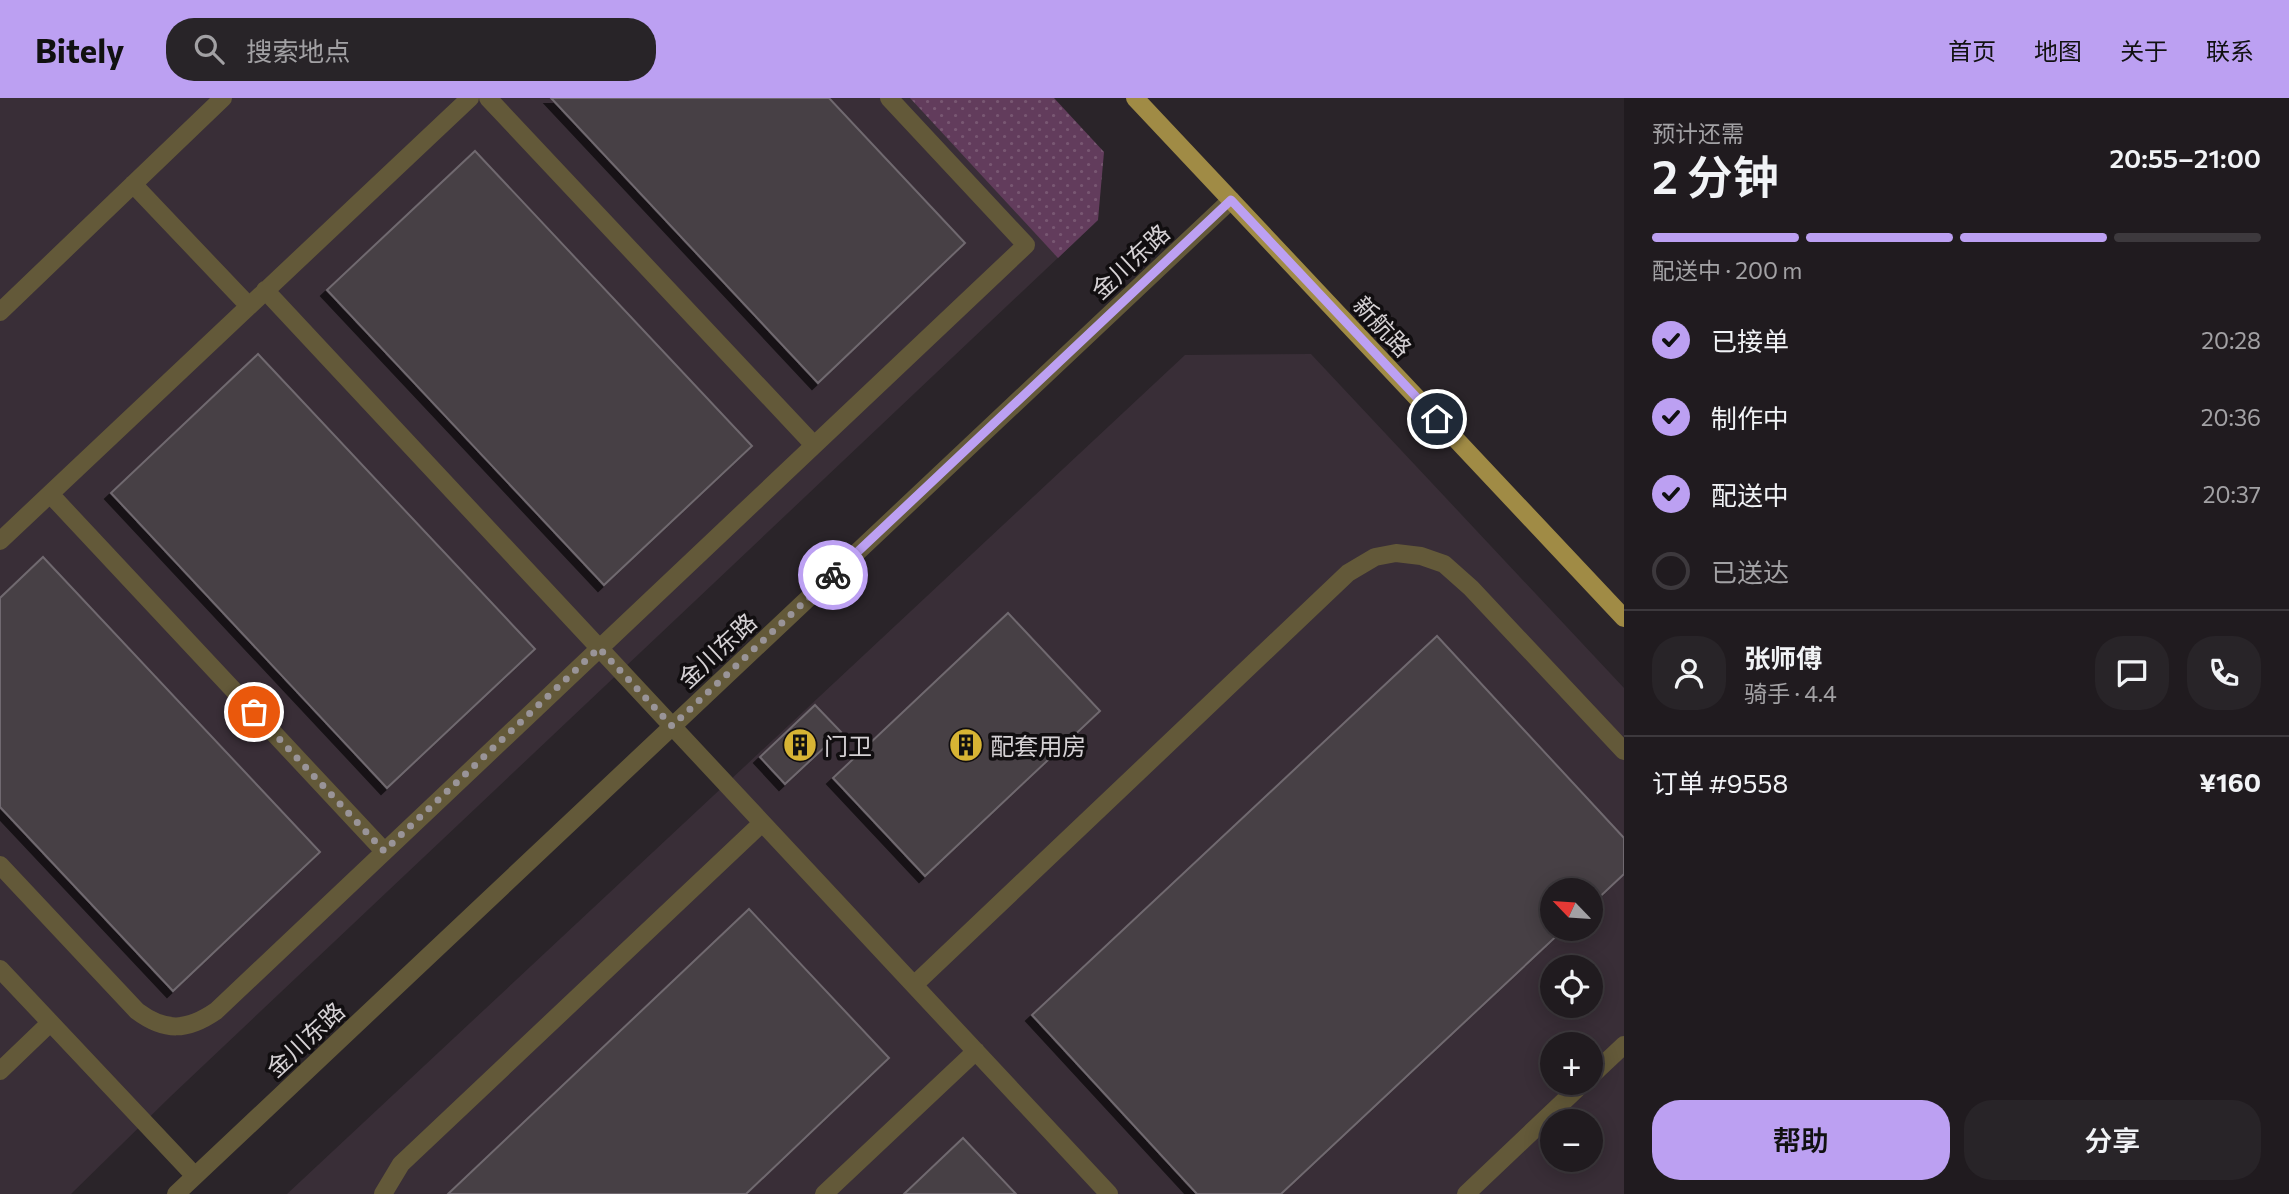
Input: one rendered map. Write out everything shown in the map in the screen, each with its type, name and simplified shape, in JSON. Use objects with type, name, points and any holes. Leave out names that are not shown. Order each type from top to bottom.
[{"type":"main road","name":"新航路","points":[[1135,98],[1624,618]]},
{"type":"street","points":[[0,312],[223,98]]},
{"type":"street","points":[[0,541],[470,98]]},
{"type":"street","points":[[488,98],[814,445]]},
{"type":"street","points":[[0,864],[137,1011],[152,1022],[184,1027],[201,1022],[216,1011],[1026,245],[889,98]]},
{"type":"street","points":[[133,184],[249,306]]},
{"type":"street","name":"金川东路","points":[[176,1194],[1231,200]]},
{"type":"street","points":[[265,290],[1109,1194]]},
{"type":"street","points":[[50,494],[384,851]]},
{"type":"street","points":[[914,985],[1348,573],[1375,557],[1396,553],[1421,556],[1444,565],[1471,588],[1624,751]]},
{"type":"street","points":[[383,1194],[401,1164],[762,822]]},
{"type":"street","points":[[0,969],[195,1176]]},
{"type":"street","points":[[0,1071],[51,1023]]},
{"type":"street","points":[[1603,1065],[1624,1045]]},
{"type":"street","points":[[824,1194],[976,1051]]},
{"type":"street","points":[[1466,1194],[1570,1095]]},
{"type":"shaded area","points":[[0,98],[1054,98],[1098,220],[170,1097],[71,1194],[0,1194]]},
{"type":"shaded area","points":[[910,98],[1054,98],[1104,152],[1098,220],[1058,258]]},
{"type":"shaded area","points":[[1311,354],[1624,688],[1624,1194],[287,1194],[1185,355]]},
{"type":"building","points":[[551,98],[829,98],[965,243],[818,383]]},
{"type":"building","points":[[475,151],[752,446],[604,585],[327,290]]},
{"type":"building","points":[[475,151],[752,446],[604,585],[327,290]]},
{"type":"building","points":[[258,354],[535,649],[387,788],[111,493]]},
{"type":"building","points":[[43,557],[320,852],[173,991],[0,807],[0,598]]},
{"type":"building","name":"配套用房","points":[[1008,613],[1100,711],[925,876],[833,778]]},
{"type":"building","points":[[1437,636],[1624,838],[1624,874],[1603,894],[1603,878],[1540,878],[1540,942],[1550,942],[1281,1194],[1197,1194],[1032,1015]]},
{"type":"building","name":"门卫","points":[[815,705],[841,732],[785,784],[760,757]]},
{"type":"building","points":[[749,909],[889,1058],[746,1194],[448,1194]]},
{"type":"building","points":[[963,1138],[1016,1194],[904,1194]]},
{"type":"way so far","points":[[254,712],[384,851],[599,648],[672,726],[833,575]]},
{"type":"place","name":"门卫","points":[[800,745]]},
{"type":"place","name":"配套用房","points":[[966,745]]},
{"type":"route","points":[[833,575],[1231,200],[1437,419]]}]
